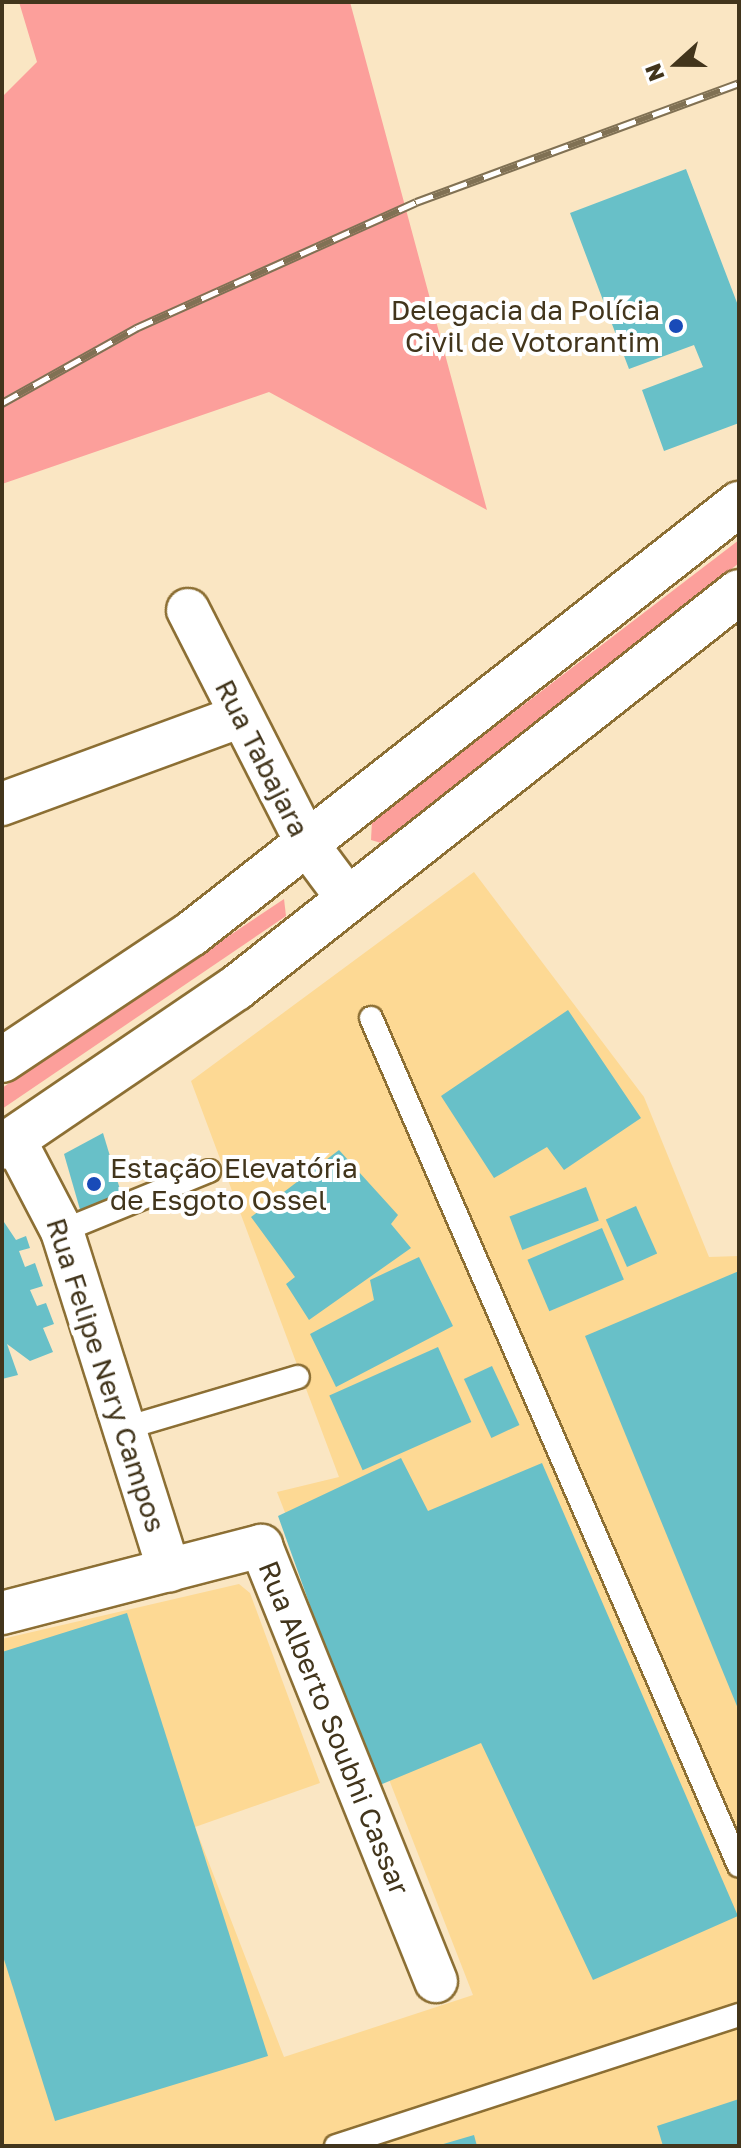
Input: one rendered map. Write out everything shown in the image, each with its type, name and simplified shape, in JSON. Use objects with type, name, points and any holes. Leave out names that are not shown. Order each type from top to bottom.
[{"type":"main road","points":[[2,1060],[191,934],[739,504]]},
{"type":"main road","points":[[8,1143],[236,988],[739,592]]},
{"type":"street","name":"Rua Tabajara","points":[[188,610],[239,717],[307,844],[348,899]]},
{"type":"street","points":[[2,804],[239,717]]},
{"type":"street","name":"Rua Felipe Nery Campos","points":[[8,1143],[62,1231],[129,1427],[169,1571]]},
{"type":"street","name":"Rua Alberto Soubhi Cassar","points":[[2,1613],[261,1546],[436,1981]]},
{"type":"lane","points":[[371,1018],[739,1866]]},
{"type":"lane","points":[[62,1231],[209,1171]]},
{"type":"lane","points":[[129,1427],[298,1377]]},
{"type":"lane","points":[[336,2146],[739,2015]]},
{"type":"shaded area","points":[[19,2],[350,2],[487,510],[269,392],[2,484],[2,97],[37,62]]},
{"type":"shaded area","points":[[739,540],[739,563],[388,845],[371,840],[372,821]]},
{"type":"shaded area","points":[[474,872],[644,1097],[709,1257],[739,1256],[739,2146],[2,2146],[2,1639],[239,1584],[250,1593],[320,1783],[195,1827],[284,2057],[473,1995],[277,1492],[339,1477],[191,1081]]},
{"type":"shaded area","points":[[284,899],[286,916],[2,1109],[2,1088]]},
{"type":"building","name":"Delegacia da Polícia Civil de Votorantim","points":[[686,169],[739,308],[739,423],[664,451],[642,390],[703,367],[694,345],[629,369],[570,213]]},
{"type":"building","points":[[568,1010],[641,1118],[564,1170],[547,1147],[494,1178],[441,1096]]},
{"type":"building","name":"Estação Elevatória de Esgoto Ossel","points":[[103,1133],[122,1196],[81,1213],[64,1154]]},
{"type":"building","points":[[339,1150],[398,1215],[391,1224],[411,1248],[309,1320],[286,1284],[295,1277],[251,1217]]},
{"type":"building","points":[[586,1187],[599,1221],[522,1250],[509,1216]]},
{"type":"building","points":[[636,1206],[657,1254],[627,1267],[606,1219]]},
{"type":"building","points":[[2,1219],[16,1240],[26,1236],[30,1248],[19,1251],[25,1267],[35,1263],[43,1286],[30,1290],[37,1306],[46,1303],[54,1324],[43,1328],[53,1352],[30,1361],[7,1344],[18,1375],[2,1379]]},
{"type":"building","points":[[602,1228],[624,1280],[549,1311],[527,1260]]},
{"type":"building","points":[[419,1257],[453,1326],[336,1387],[310,1334],[374,1300],[370,1280]]},
{"type":"building","points":[[739,1271],[739,1711],[585,1336]]},
{"type":"building","points":[[438,1347],[471,1422],[363,1470],[329,1395]]},
{"type":"building","points":[[492,1366],[519,1425],[491,1438],[464,1379]]},
{"type":"building","points":[[401,1458],[428,1511],[542,1463],[738,1916],[593,1980],[481,1743],[375,1787],[278,1516]]},
{"type":"building","points":[[127,1613],[268,2056],[55,2121],[2,1953],[2,1652]]},
{"type":"building","points":[[739,2099],[739,2146],[663,2146],[657,2126]]},
{"type":"building","points":[[474,2135],[477,2146],[440,2146],[440,2145]]},
{"type":"railway","points":[[2,403],[136,328],[416,202],[739,83]]},
{"type":"place","name":"Delegacia da Polícia Civil de Votorantim","points":[[676,326]]},
{"type":"place","name":"Estação Elevatória de Esgoto Ossel","points":[[94,1184]]}]
